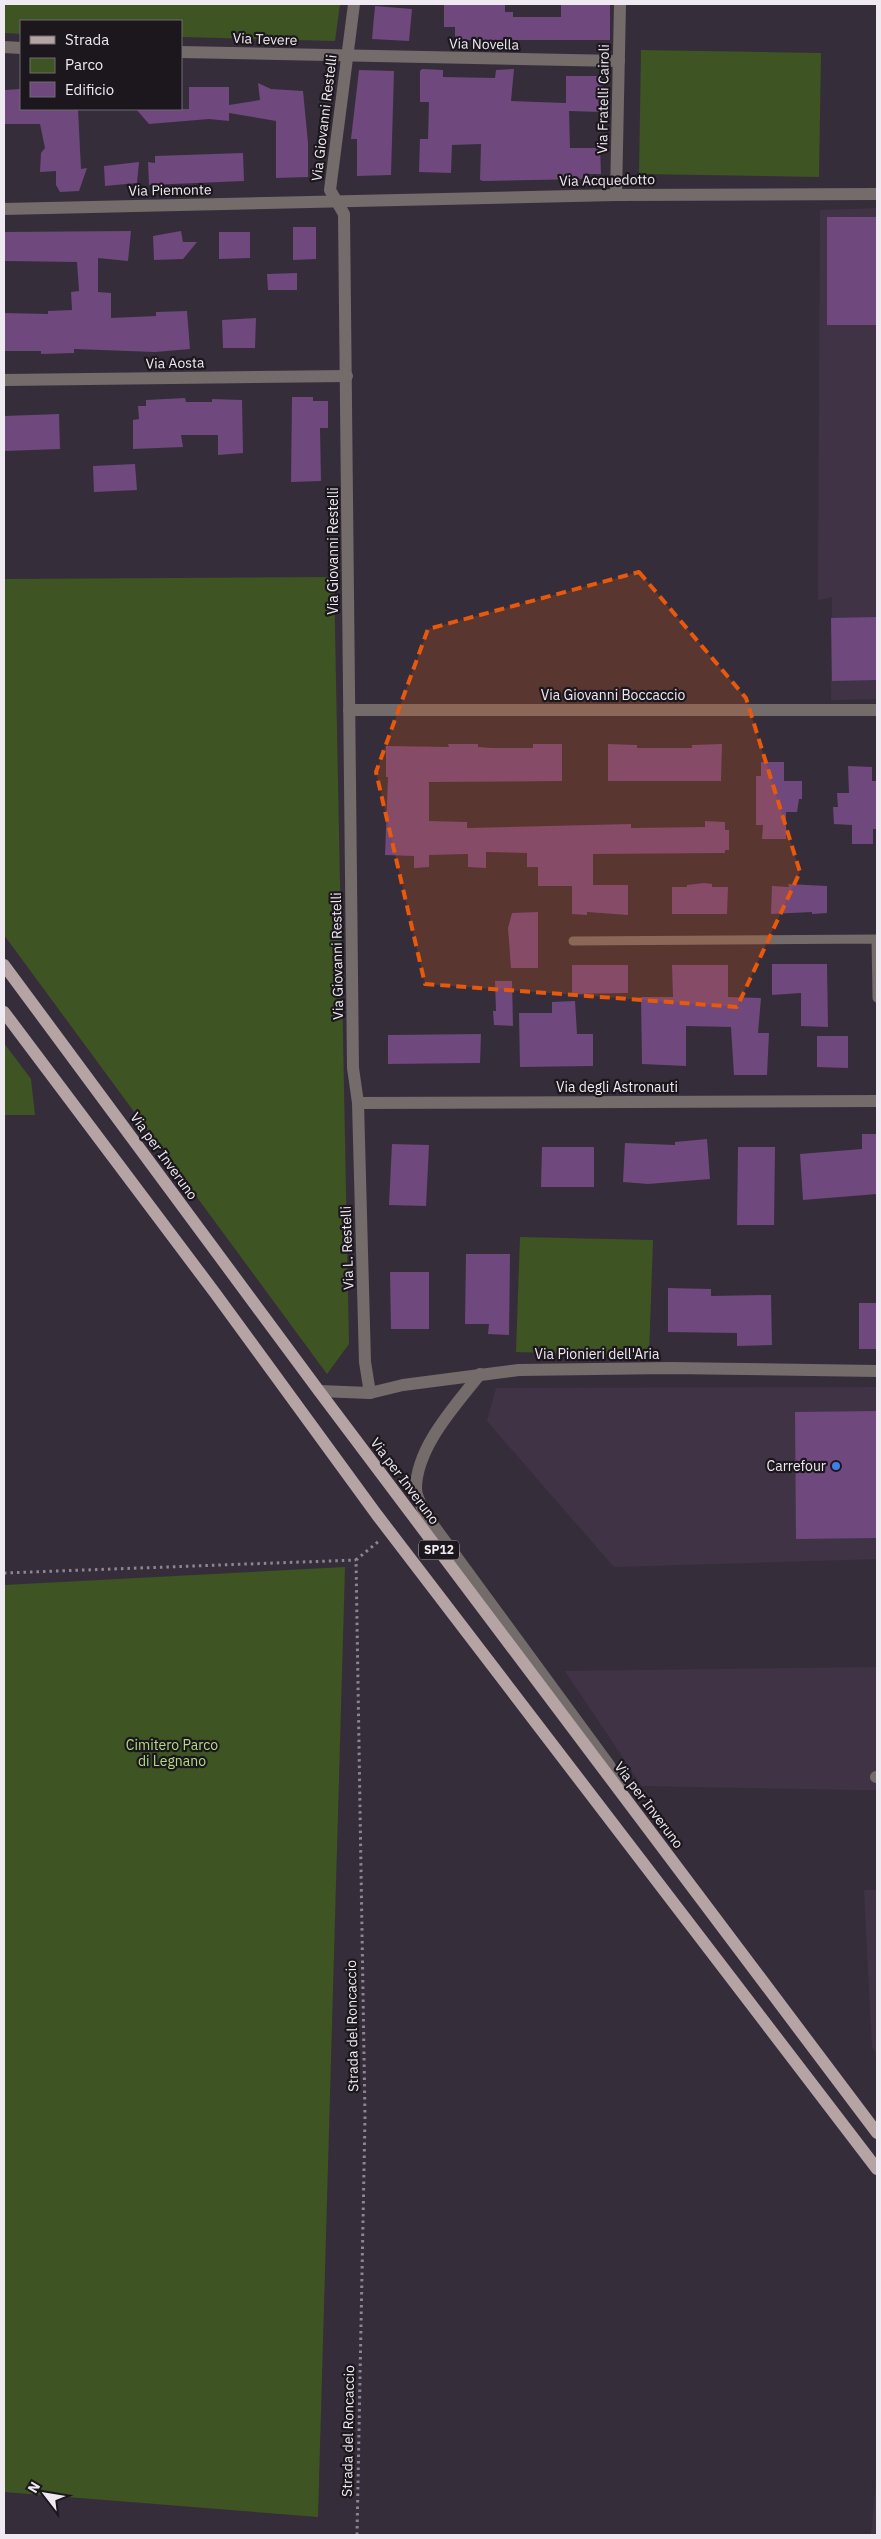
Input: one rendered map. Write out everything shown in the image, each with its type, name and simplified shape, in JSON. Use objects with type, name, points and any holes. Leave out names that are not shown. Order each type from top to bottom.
[{"type":"main road","name":"Via per Inveruno","points":[[4,965],[319,1392],[877,2133]]},
{"type":"main road","name":"SP12","points":[[4,1012],[390,1532],[877,2169]]},
{"type":"street","name":"Via Giovanni Restelli","points":[[354,4],[330,190],[344,214],[353,1068],[358,1103]]},
{"type":"street","name":"Via Fratelli Cairoli","points":[[616,194],[620,4]]},
{"type":"street","points":[[4,47],[20,48]]},
{"type":"street","name":"Via Tevere","points":[[182,52],[348,56]]},
{"type":"street","name":"Via Novella","points":[[348,56],[619,61]]},
{"type":"street","name":"Via Acquedotto","points":[[337,202],[616,194],[877,194]]},
{"type":"street","name":"Via Piemonte","points":[[4,209],[337,202]]},
{"type":"street","name":"Via Aosta","points":[[4,380],[347,376]]},
{"type":"street","name":"Via Giovanni Boccaccio","points":[[349,710],[877,710]]},
{"type":"street","name":"Via degli Astronauti","points":[[358,1103],[877,1101]]},
{"type":"street","name":"Via L. Restelli","points":[[358,1103],[365,1362],[370,1393]]},
{"type":"street","name":"Via Pionieri dell'Aria","points":[[319,1392],[370,1393],[402,1385],[520,1370],[670,1368],[877,1371]]},
{"type":"street","points":[[480,1374],[438,1428],[420,1465],[416,1490],[425,1514],[610,1765],[628,1802]]},
{"type":"lane","points":[[573,941],[876,939],[877,998]]},
{"type":"path","points":[[4,1572],[356,1560],[390,1532]]},
{"type":"path","name":"Strada del Roncaccio","points":[[356,1560],[365,2117],[357,2535]]},
{"type":"highlighted area","points":[[639,572],[746,698],[800,872],[737,1007],[425,984],[376,772],[428,629]]},
{"type":"shaded area","points":[[877,208],[877,699],[831,700],[832,597],[818,600],[820,210]]},
{"type":"shaded area","points":[[877,1387],[877,1559],[614,1567],[487,1421],[496,1388]]},
{"type":"shaded area","points":[[877,1667],[877,1790],[642,1786],[565,1671]]},
{"type":"shaded area","points":[[864,1890],[877,1890],[877,2054],[872,2047]]},
{"type":"shaded area","points":[[877,2473],[877,2535],[871,2535]]},
{"type":"green space","points":[[4,4],[340,4],[335,41],[182,37],[182,20],[20,20],[20,34],[4,33]]},
{"type":"green space","points":[[641,50],[821,53],[819,177],[639,174]]},
{"type":"green space","points":[[334,577],[349,1344],[327,1374],[4,935],[4,579]]},
{"type":"green space","points":[[4,1043],[31,1079],[35,1115],[4,1115]]},
{"type":"green space","points":[[520,1237],[653,1240],[649,1356],[516,1352]]},
{"type":"green space","name":"Cimitero Parco di Legnano","points":[[345,1567],[318,2517],[4,2492],[4,1585]]},
{"type":"building","points":[[444,4],[505,5],[505,12],[513,12],[513,17],[561,17],[561,4],[610,4],[610,40],[455,40],[455,27],[444,27]]},
{"type":"building","points":[[375,6],[412,9],[409,41],[372,39]]},
{"type":"building","points":[[422,69],[443,70],[443,77],[495,78],[496,70],[514,69],[511,101],[566,103],[566,76],[603,76],[602,112],[569,111],[570,148],[600,148],[601,174],[583,174],[583,179],[483,181],[480,180],[481,144],[452,145],[451,173],[419,172],[420,139],[428,139],[429,102],[420,102],[420,71]]},
{"type":"building","points":[[359,70],[394,71],[391,175],[357,176],[357,139],[351,139]]},
{"type":"building","points":[[258,83],[271,89],[303,91],[308,143],[308,177],[276,178],[276,121],[229,113],[229,121],[209,119],[149,124],[137,110],[189,109],[189,87],[229,87],[229,105],[260,100]]},
{"type":"building","points":[[20,89],[20,110],[78,110],[81,169],[87,168],[79,191],[60,192],[56,185],[56,171],[40,172],[41,153],[45,148],[40,124],[4,124],[4,90]]},
{"type":"building","points":[[243,153],[244,181],[149,185],[148,162],[155,163],[155,156]]},
{"type":"building","points":[[139,162],[137,183],[105,186],[104,166]]},
{"type":"building","points":[[827,217],[877,217],[877,325],[827,325]]},
{"type":"building","points":[[293,227],[316,227],[316,259],[293,260]]},
{"type":"building","points":[[131,231],[128,261],[98,258],[98,292],[111,293],[111,318],[156,316],[156,312],[187,311],[190,349],[155,352],[74,349],[74,353],[41,354],[41,351],[4,351],[4,313],[48,314],[48,311],[72,310],[71,292],[79,291],[77,262],[4,261],[4,232]]},
{"type":"building","points":[[181,231],[183,242],[197,242],[183,259],[154,260],[153,236]]},
{"type":"building","points":[[219,232],[250,232],[250,258],[219,259]]},
{"type":"building","points":[[297,273],[297,290],[268,290],[267,274]]},
{"type":"building","points":[[256,318],[255,348],[223,348],[222,320]]},
{"type":"building","points":[[292,397],[313,397],[313,401],[328,401],[328,428],[320,428],[321,481],[291,482]]},
{"type":"building","points":[[185,398],[186,402],[212,402],[212,399],[242,400],[243,453],[218,455],[218,435],[181,435],[183,447],[133,449],[133,420],[139,419],[138,406],[146,406],[146,400]]},
{"type":"building","points":[[59,414],[60,449],[4,451],[4,416]]},
{"type":"building","points":[[135,464],[137,490],[94,492],[93,466]]},
{"type":"building","points":[[877,617],[877,680],[832,681],[831,618]]},
{"type":"building","points":[[448,744],[478,744],[478,747],[492,748],[533,748],[533,744],[562,744],[562,781],[429,782],[429,821],[467,822],[467,828],[631,824],[631,828],[705,827],[705,821],[725,822],[725,830],[729,830],[729,850],[725,850],[725,853],[593,854],[593,885],[628,885],[628,915],[587,912],[587,915],[572,914],[572,886],[538,886],[538,867],[527,867],[527,853],[486,852],[486,868],[468,867],[468,854],[429,855],[429,867],[414,868],[414,856],[385,855],[388,777],[386,777],[386,746],[449,747]]},
{"type":"building","points":[[608,744],[637,745],[637,748],[692,748],[692,745],[722,744],[721,781],[608,781]]},
{"type":"building","points":[[761,762],[784,762],[784,781],[802,781],[802,799],[799,799],[797,812],[786,812],[786,839],[762,839],[763,825],[756,825],[756,776],[761,776]]},
{"type":"building","points":[[848,766],[872,767],[872,781],[877,781],[877,829],[873,829],[873,844],[852,844],[852,825],[834,824],[833,807],[838,807],[837,793],[849,793]]},
{"type":"building","points":[[712,884],[712,887],[728,887],[727,914],[672,914],[672,887],[687,887],[687,885]]},
{"type":"building","points":[[788,884],[827,886],[827,913],[771,914],[772,886],[789,887]]},
{"type":"building","points":[[538,912],[538,968],[511,968],[508,928],[512,913]]},
{"type":"building","points":[[772,964],[827,964],[828,1027],[801,1026],[801,993],[772,995]]},
{"type":"building","points":[[572,965],[628,965],[628,993],[572,994]]},
{"type":"building","points":[[672,965],[728,965],[728,997],[761,998],[758,1033],[769,1033],[767,1075],[734,1075],[731,1027],[686,1026],[686,1066],[642,1064],[641,997],[673,997]]},
{"type":"building","points":[[495,981],[512,981],[513,1026],[494,1025],[493,1011],[496,1011]]},
{"type":"building","points":[[575,1001],[577,1034],[593,1034],[593,1066],[520,1067],[519,1013],[552,1013],[552,1002]]},
{"type":"building","points":[[481,1034],[480,1063],[388,1064],[388,1035]]},
{"type":"building","points":[[817,1036],[848,1036],[848,1068],[817,1067]]},
{"type":"building","points":[[862,1134],[877,1134],[877,1194],[803,1200],[800,1154],[862,1149]]},
{"type":"building","points":[[707,1139],[710,1179],[648,1184],[623,1182],[625,1143],[675,1145],[675,1142]]},
{"type":"building","points":[[392,1144],[429,1145],[426,1206],[389,1205]]},
{"type":"building","points":[[542,1147],[594,1147],[594,1187],[541,1187]]},
{"type":"building","points":[[738,1147],[775,1147],[774,1225],[737,1225]]},
{"type":"building","points":[[466,1254],[510,1254],[509,1335],[488,1334],[489,1324],[465,1324]]},
{"type":"building","points":[[390,1272],[429,1272],[429,1329],[391,1329]]},
{"type":"building","points":[[668,1288],[711,1289],[711,1296],[771,1295],[772,1345],[737,1346],[737,1333],[668,1332]]},
{"type":"building","points":[[859,1303],[877,1303],[877,1349],[859,1349]]},
{"type":"building","name":"Carrefour","points":[[877,1411],[877,1538],[796,1539],[795,1412]]},
{"type":"place","name":"Carrefour","points":[[836,1466]]}]
